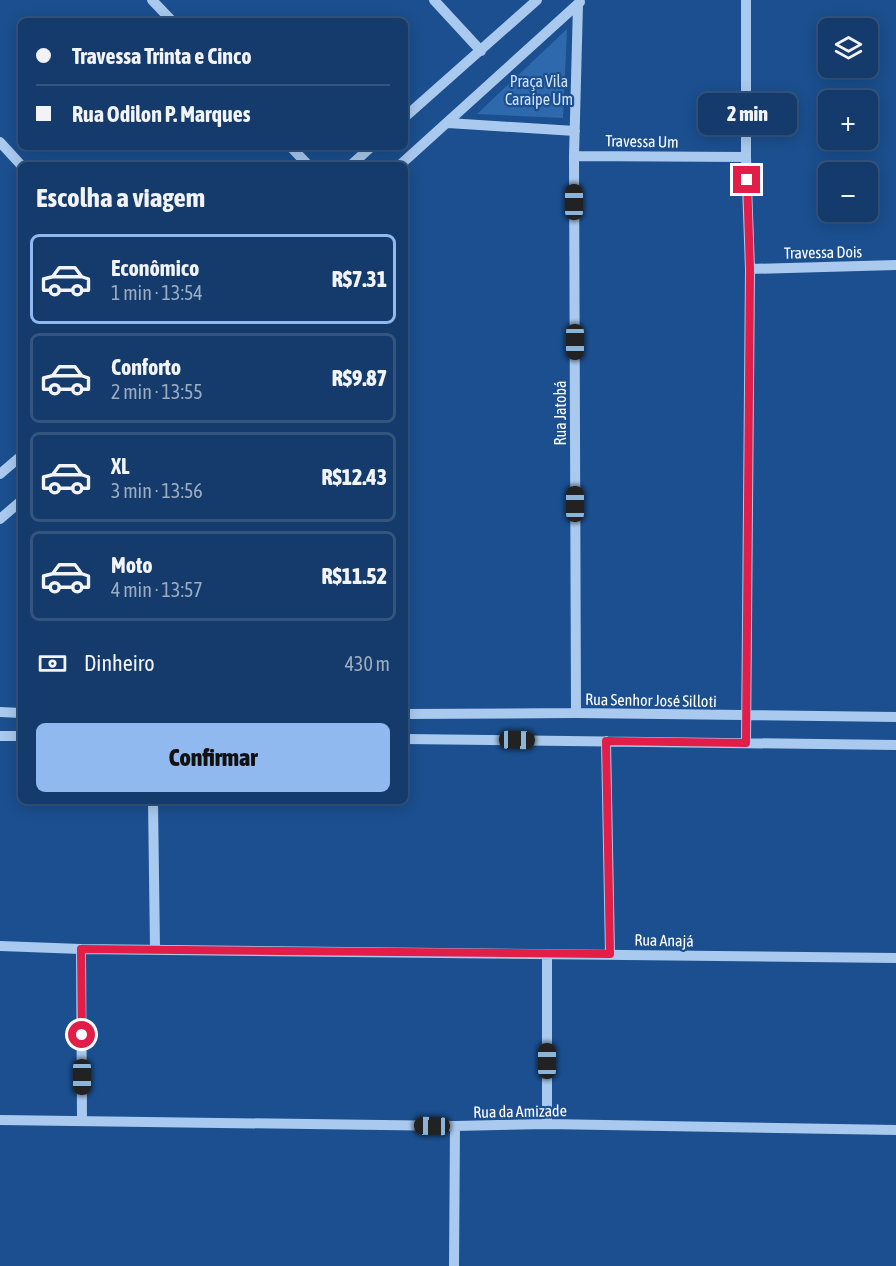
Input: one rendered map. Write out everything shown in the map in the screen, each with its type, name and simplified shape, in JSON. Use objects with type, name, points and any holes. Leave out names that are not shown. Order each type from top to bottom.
[{"type":"street","points":[[152,0],[168,18]]},
{"type":"street","points":[[434,0],[481,51]]},
{"type":"street","points":[[408,114],[537,0]]},
{"type":"street","points":[[746,0],[746,157],[750,269],[746,743]]},
{"type":"street","points":[[403,162],[580,2]]},
{"type":"street","name":"Rua Jatobá","points":[[576,713],[574,156],[580,2]]},
{"type":"street","points":[[448,123],[575,131]]},
{"type":"street","points":[[0,142],[18,162]]},
{"type":"street","points":[[294,150],[305,162]]},
{"type":"street","points":[[354,162],[368,150]]},
{"type":"street","name":"Travessa Um","points":[[574,156],[746,157]]},
{"type":"street","name":"Travessa Dois","points":[[750,269],[896,265]]},
{"type":"street","points":[[0,474],[18,459]]},
{"type":"street","points":[[0,519],[18,504]]},
{"type":"street","points":[[0,712],[18,712]]},
{"type":"street","name":"Rua Senhor José Silloti","points":[[408,714],[576,713],[896,717]]},
{"type":"street","points":[[0,736],[18,736]]},
{"type":"street","points":[[408,739],[896,745]]},
{"type":"street","points":[[606,741],[610,954]]},
{"type":"street","points":[[153,804],[155,949]]},
{"type":"street","name":"Rua Anajá","points":[[0,946],[81,949],[896,958]]},
{"type":"street","points":[[81,949],[82,1120]]},
{"type":"street","points":[[547,954],[547,1124]]},
{"type":"street","name":"Rua da Amizade","points":[[0,1120],[455,1126],[547,1124],[896,1130]]},
{"type":"street","points":[[454,1266],[455,1126]]},
{"type":"green space","name":"Praça Vila Caraípe Um","points":[[567,29],[563,118],[477,114]]},
{"type":"route","points":[[82,1035],[81,949],[610,954],[606,741],[746,743],[750,269],[747,180]]}]
